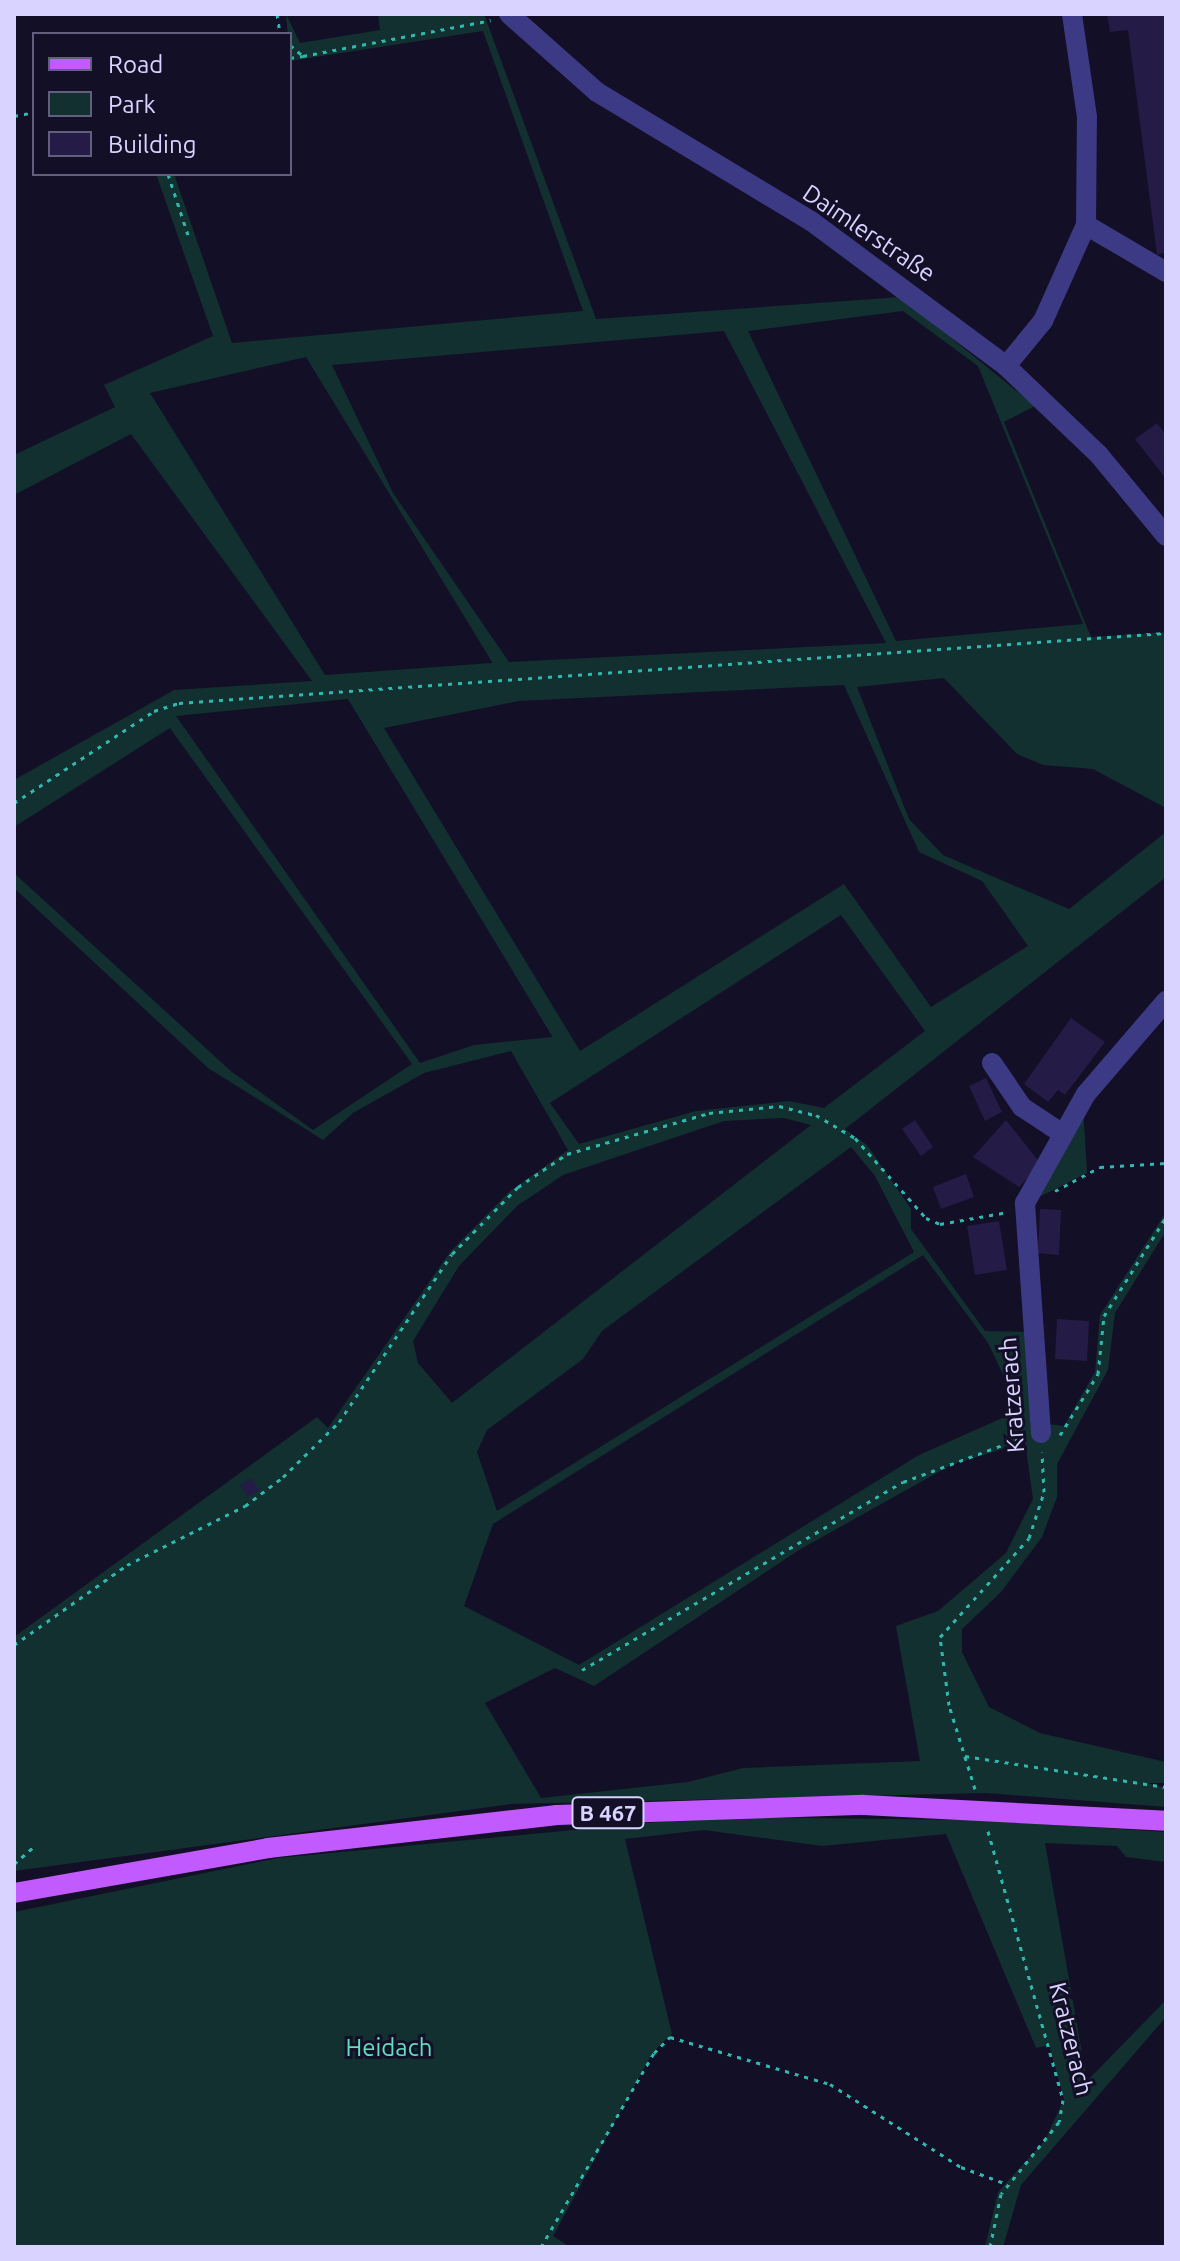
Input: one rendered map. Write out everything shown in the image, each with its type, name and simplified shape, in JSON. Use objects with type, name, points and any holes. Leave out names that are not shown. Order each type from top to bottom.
[{"type":"main road","name":"B 467","points":[[14,1893],[396,1830],[557,1815],[864,1805],[1166,1821]]},
{"type":"street","name":"Daimlerstraße","points":[[509,14],[597,92],[811,221],[1006,366],[1099,455],[1166,536]]},
{"type":"street","points":[[1006,366],[1043,321],[1086,225],[1087,117],[1072,14]]},
{"type":"street","points":[[1086,225],[1166,272]]},
{"type":"street","points":[[1025,1203],[1094,1083],[1166,1001]]},
{"type":"street","points":[[992,1063],[1022,1107],[1063,1134]]},
{"type":"street","name":"Kratzerach","points":[[1025,1203],[1041,1437]]},
{"type":"path","points":[[292,58],[509,14]]},
{"type":"path","points":[[292,47],[303,56]]},
{"type":"path","points":[[169,176],[188,235]]},
{"type":"path","points":[[14,803],[154,711],[179,703],[1166,633]]},
{"type":"path","points":[[14,1645],[127,1565],[245,1506],[283,1477],[339,1422],[460,1244],[518,1187],[567,1154],[709,1113],[779,1106],[816,1115],[855,1138],[926,1218],[940,1224],[983,1218],[1025,1203],[1085,1171],[1166,1163]]},
{"type":"path","points":[[582,1670],[903,1482],[963,1454],[1064,1434],[1098,1374],[1104,1316],[1166,1217]]},
{"type":"path","name":"Kratzerach","points":[[975,1789],[940,1637],[1029,1538],[1044,1492],[1041,1437]]},
{"type":"path","points":[[965,1756],[1166,1787]]},
{"type":"path","name":"Kratzerach","points":[[987,1827],[1063,2100],[1059,2122],[1007,2184],[990,2247]]},
{"type":"path","points":[[14,1864],[36,1845]]},
{"type":"path","points":[[541,2247],[654,2053],[670,2037],[830,2084],[961,2167],[1007,2184]]},
{"type":"green space","points":[[286,14],[300,43],[380,30],[378,14],[484,14],[596,319],[901,297],[1035,406],[1004,422],[1091,637],[1166,632],[1166,808],[1093,769],[1043,765],[1017,754],[944,678],[857,687],[909,819],[943,855],[1069,909],[1166,832],[1166,877],[845,1129],[867,1145],[911,1209],[911,1229],[985,1331],[1034,1332],[1040,1423],[1064,1426],[1095,1372],[1100,1315],[1166,1212],[1166,1231],[1115,1313],[1108,1370],[1057,1464],[1057,1497],[1042,1537],[1001,1592],[962,1629],[962,1652],[989,1707],[1040,1733],[1166,1762],[1166,1783],[1147,1783],[1166,1788],[1166,1807],[986,1793],[511,1804],[14,1871],[14,1637],[317,1417],[328,1428],[450,1252],[509,1192],[568,1150],[511,1051],[424,1073],[353,1113],[323,1140],[208,1068],[14,888],[14,873],[232,1072],[313,1130],[412,1064],[170,728],[14,827],[14,780],[174,690],[312,681],[131,434],[14,495],[14,455],[115,407],[104,385],[213,336],[157,176],[175,176],[232,343],[583,311],[483,31],[292,61],[292,32],[288,32]],"holes":[[[903,311],[978,366],[1083,624],[896,641],[748,331]],[[724,331],[886,643],[509,662],[393,493],[332,365]],[[306,357],[492,663],[325,675],[150,393]],[[844,685],[919,852],[982,881],[1028,946],[931,1007],[844,884],[580,1051],[384,728],[519,701]],[[348,699],[552,1036],[474,1045],[420,1063],[176,716]],[[841,915],[925,1031],[824,1108],[789,1101],[696,1111],[579,1144],[550,1103]],[[784,1118],[811,1125],[452,1403],[418,1363],[413,1341],[459,1266],[517,1206],[563,1175],[724,1121]],[[851,1147],[875,1176],[914,1252],[497,1511],[477,1452],[487,1430],[583,1359],[602,1331]],[[923,1255],[988,1343],[1020,1410],[919,1455],[579,1665],[464,1606],[493,1524]],[[1025,1442],[1033,1499],[1006,1553],[938,1611],[896,1626],[920,1761],[743,1768],[688,1782],[541,1798],[485,1703],[555,1668],[594,1686],[799,1550],[951,1465]]]},
{"type":"green space","points":[[1083,1106],[1087,1173],[1033,1200]]},
{"type":"green space","name":"Heidach","points":[[710,1817],[975,1820],[1166,1832],[1166,1862],[1126,1857],[1117,1846],[1045,1843],[1087,2081],[1166,2000],[1166,2017],[1021,2185],[1003,2247],[985,2247],[998,2192],[1045,2140],[1064,2099],[1049,2045],[1036,2048],[946,1834],[822,1846],[704,1830],[625,1839],[672,2034],[653,2052],[553,2236],[570,2247],[14,2247],[14,1912],[278,1858]]},
{"type":"building","points":[[1107,14],[1166,14],[1166,252],[1157,255],[1128,30],[1110,32]]},
{"type":"building","points":[[1157,423],[1166,435],[1166,479],[1135,439]]},
{"type":"building","points":[[1071,1018],[1105,1042],[1065,1095],[1058,1090],[1048,1102],[1024,1084]]},
{"type":"building","points":[[986,1078],[1002,1112],[985,1121],[969,1086]]},
{"type":"building","points":[[915,1120],[933,1147],[921,1156],[902,1129]]},
{"type":"building","points":[[1006,1120],[1041,1164],[1019,1187],[973,1157]]},
{"type":"building","points":[[966,1174],[974,1197],[941,1209],[933,1187]]},
{"type":"building","points":[[1040,1209],[1061,1210],[1059,1255],[1038,1253]]},
{"type":"building","points":[[999,1221],[1007,1270],[975,1275],[967,1226]]},
{"type":"building","points":[[1057,1319],[1089,1321],[1087,1361],[1055,1359]]},
{"type":"building","points":[[251,1478],[259,1490],[248,1497],[240,1485]]}]
